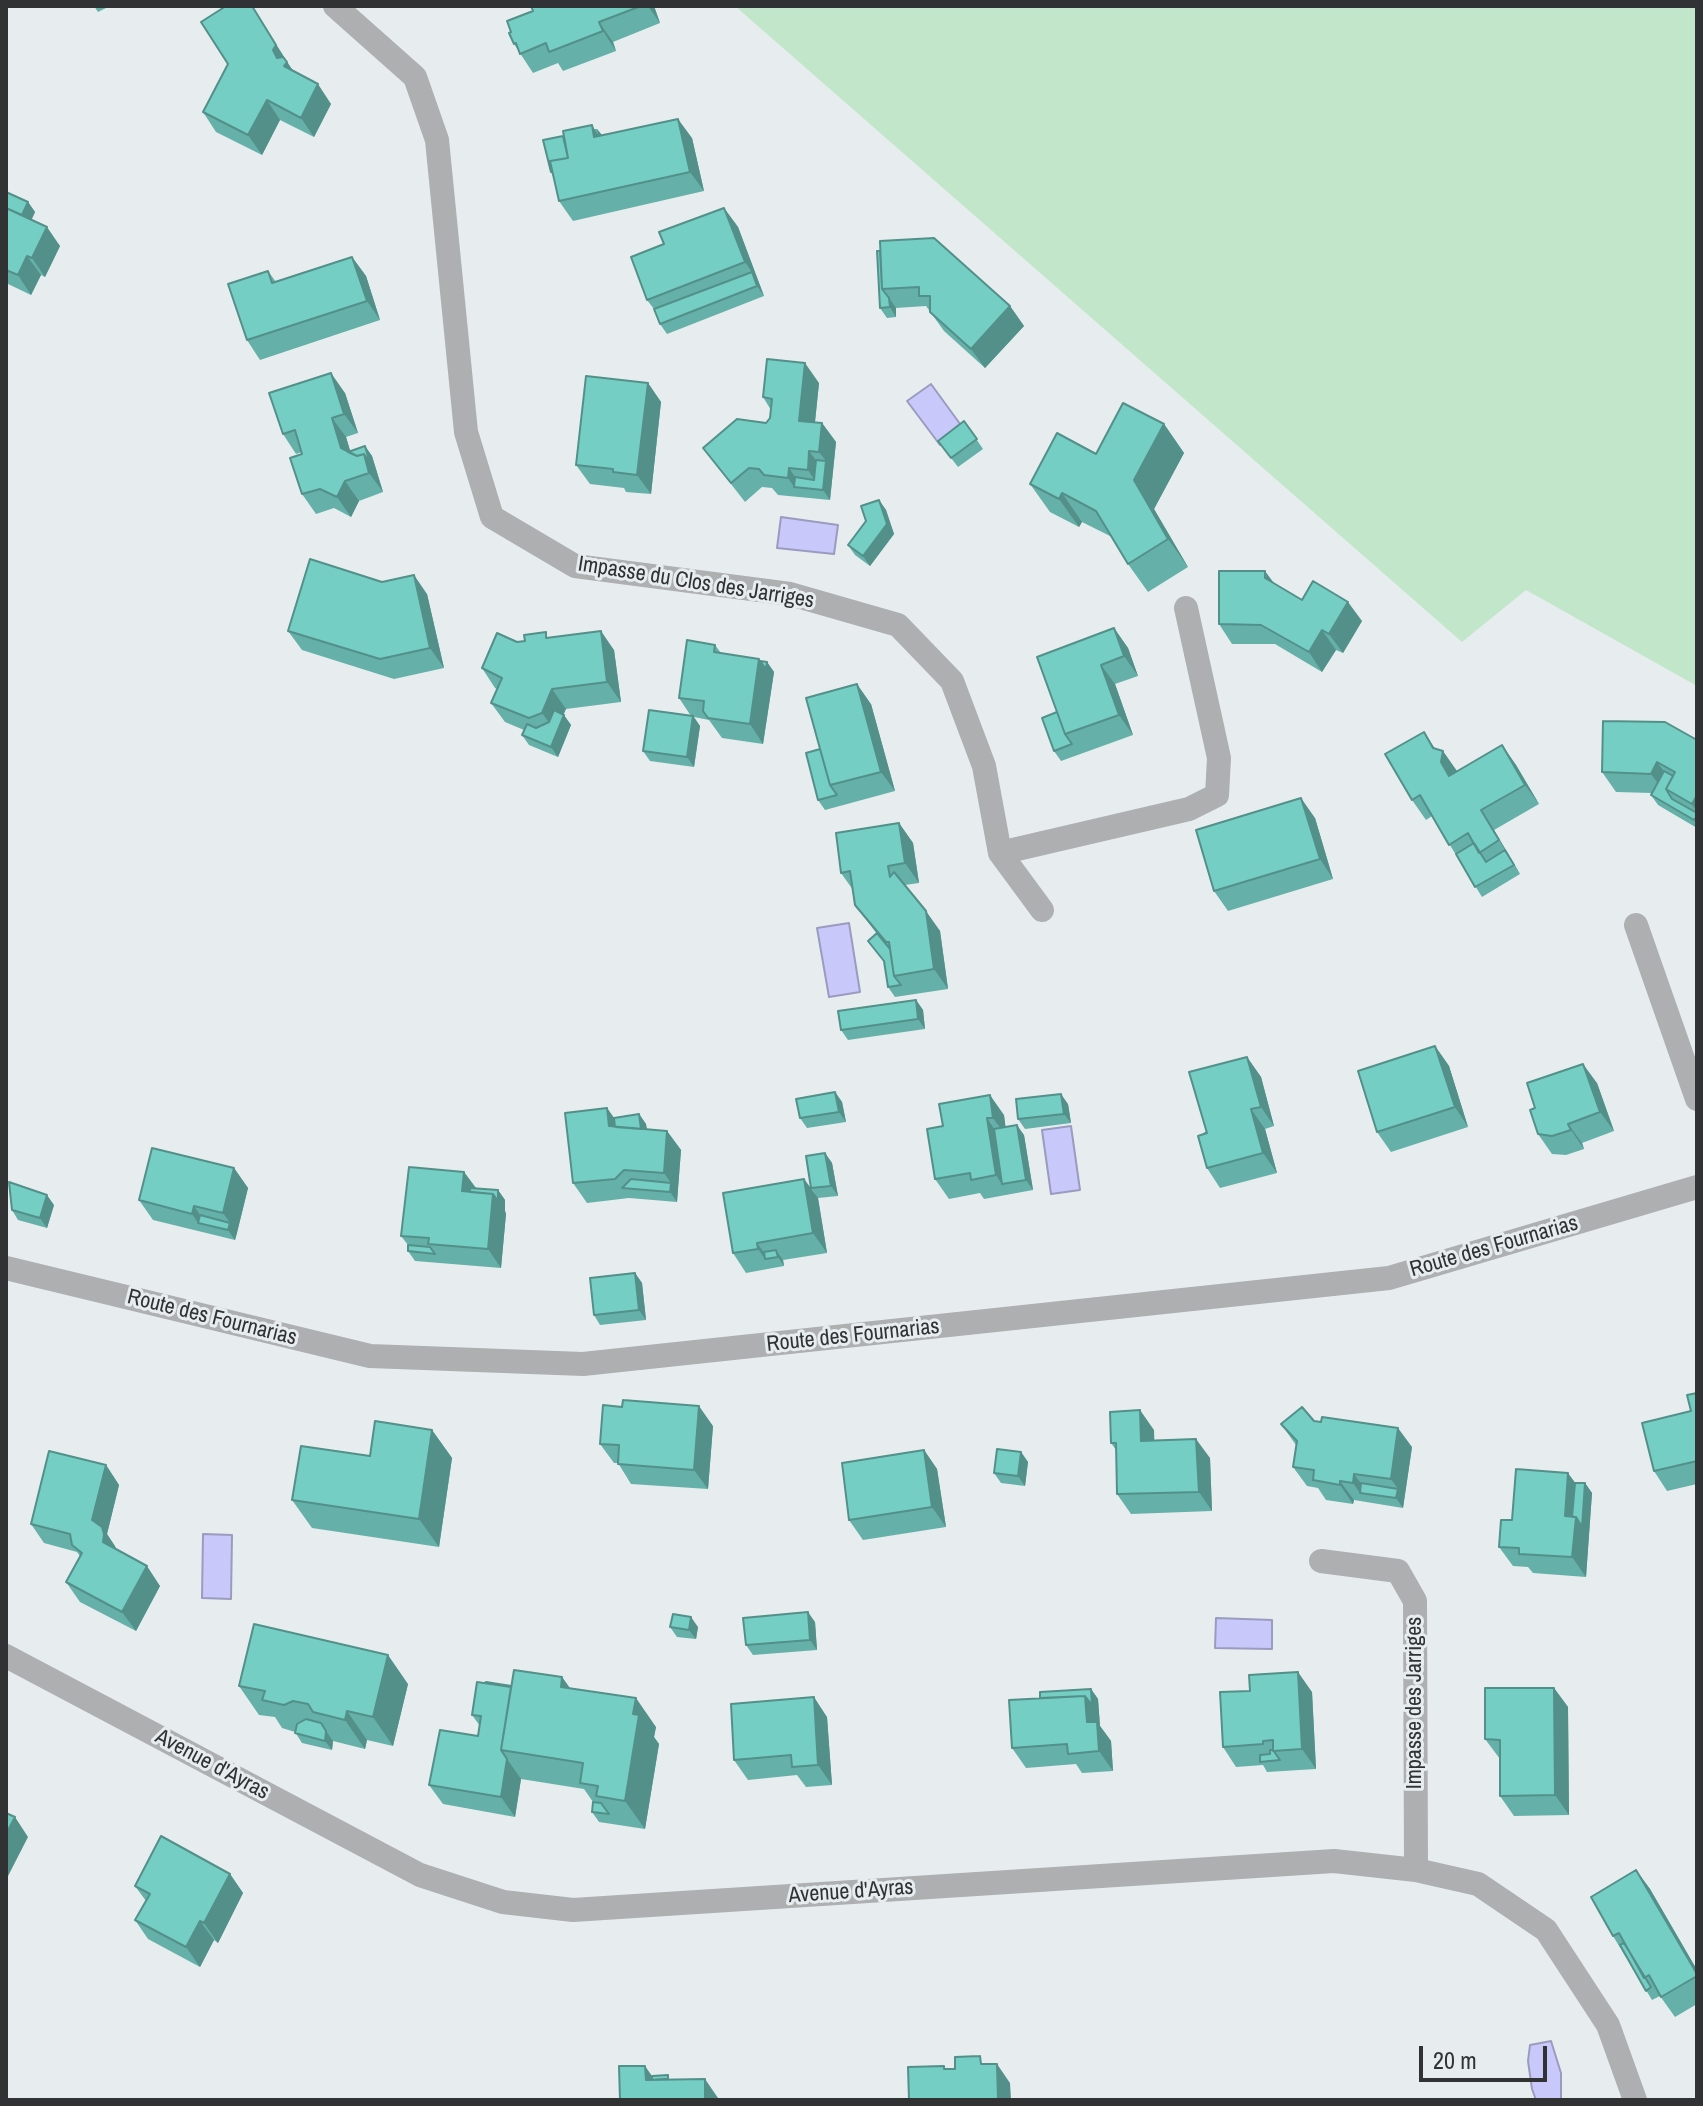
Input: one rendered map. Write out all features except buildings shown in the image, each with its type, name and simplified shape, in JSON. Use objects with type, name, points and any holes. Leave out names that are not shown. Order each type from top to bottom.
[{"type":"street","name":"Impasse du Clos des Jarriges","points":[[335,6],[415,77],[437,140],[466,432],[492,517],[575,566],[790,594],[898,625],[952,681],[984,766],[1000,853],[1042,910]]},
{"type":"street","points":[[1000,853],[1189,809],[1217,795],[1219,758],[1186,608]]},
{"type":"street","points":[[1636,925],[1697,1099]]},
{"type":"street","name":"Route des Fournarias","points":[[6,1268],[370,1356],[583,1364],[1389,1278],[1697,1187]]},
{"type":"street","name":"Impasse des Jarriges","points":[[1321,1561],[1398,1571],[1415,1601],[1416,1870]]},
{"type":"street","name":"Avenue d'Ayras","points":[[6,1656],[420,1875],[503,1902],[573,1910],[1334,1861],[1416,1870],[1478,1884],[1546,1930],[1608,2025],[1635,2100]]},
{"type":"green space","points":[[735,6],[1697,6],[1697,686],[1526,590],[1462,642]]},
{"type":"water","points":[[931,384],[963,428],[940,445],[907,401]]},
{"type":"water","points":[[781,517],[838,525],[834,554],[777,548]]},
{"type":"water","points":[[849,923],[860,992],[829,997],[817,928]]},
{"type":"water","points":[[1071,1126],[1080,1190],[1051,1194],[1042,1130]]},
{"type":"water","points":[[203,1534],[232,1535],[231,1599],[202,1598]]},
{"type":"water","points":[[1216,1618],[1272,1620],[1272,1649],[1215,1648]]},
{"type":"water","points":[[1551,2041],[1561,2073],[1561,2100],[1536,2100],[1528,2061],[1530,2045]]}]
